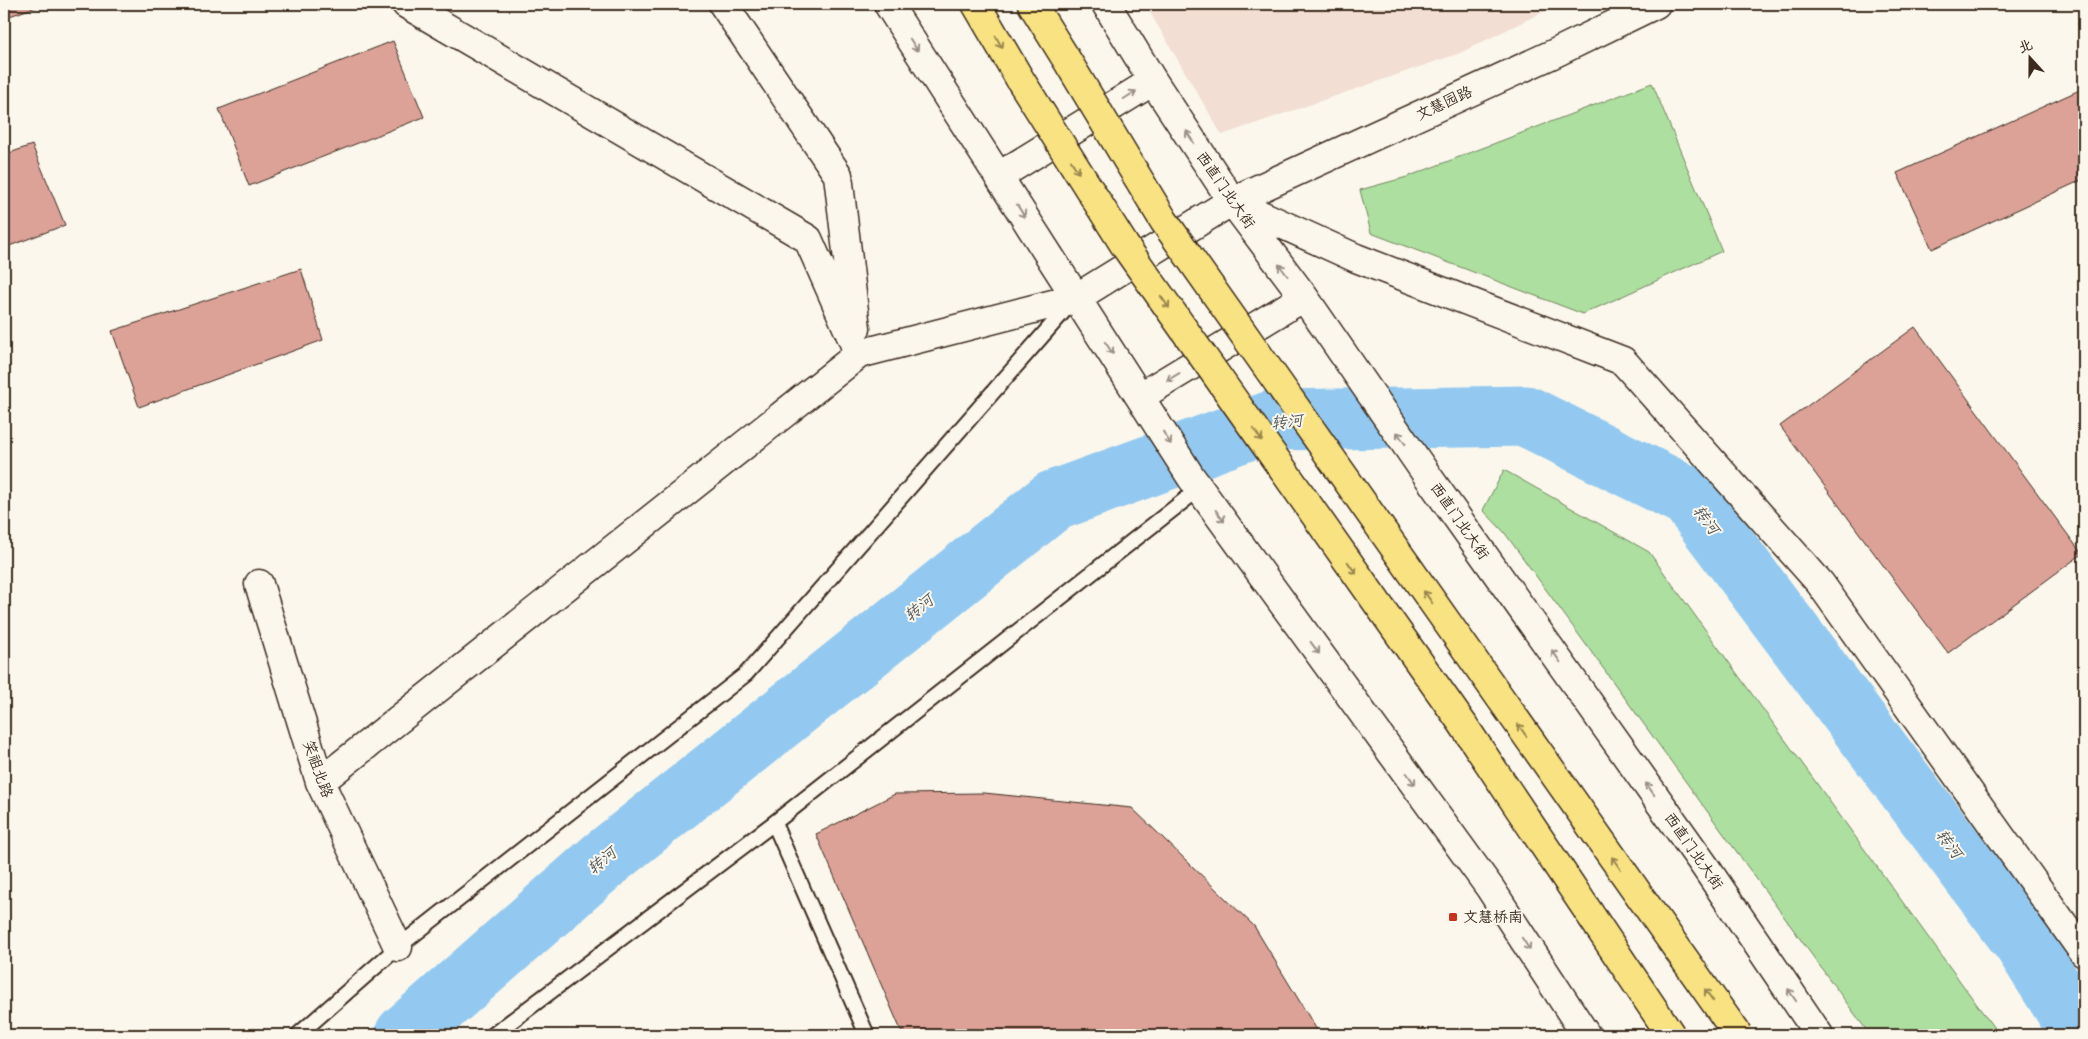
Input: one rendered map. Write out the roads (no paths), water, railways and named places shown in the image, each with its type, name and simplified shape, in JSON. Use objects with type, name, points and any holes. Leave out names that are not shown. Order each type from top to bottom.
[{"type":"highway","points":[[976,4],[1021,81],[1125,246],[1462,723],[1671,1035]]},
{"type":"highway","points":[[1032,4],[1164,221],[1738,1035]]},
{"type":"street","points":[[406,4],[808,239],[859,354]]},
{"type":"street","points":[[723,4],[838,175],[859,354]]},
{"type":"street","points":[[888,4],[1196,482],[1490,888],[1586,1035]]},
{"type":"street","name":"西直门北大街","points":[[1106,4],[1153,81],[1232,201],[1304,297],[1429,478],[1704,865],[1819,1035]]},
{"type":"street","name":"文慧园路","points":[[859,354],[1076,298],[1232,201],[1656,4]]},
{"type":"street","points":[[999,176],[1153,81]]},
{"type":"street","points":[[1232,201],[1356,258],[1623,361],[1820,583],[2084,953]]},
{"type":"street","points":[[1136,389],[1304,297]]},
{"type":"street","points":[[320,782],[859,354]]},
{"type":"street","name":"笑祖北路","points":[[259,584],[320,782],[398,947]]},
{"type":"lane","points":[[298,1035],[398,947],[746,674],[1076,298]]},
{"type":"lane","points":[[493,1035],[774,823],[1196,482]]},
{"type":"lane","points":[[774,823],[867,1035]]},
{"type":"waterway","name":"转河","points":[[405,1035],[606,858],[1053,501],[1275,420],[1526,416],[1689,497],[2023,942],[2082,1035]]},
{"type":"place","name":"文慧桥南","points":[[1453,917]]}]
